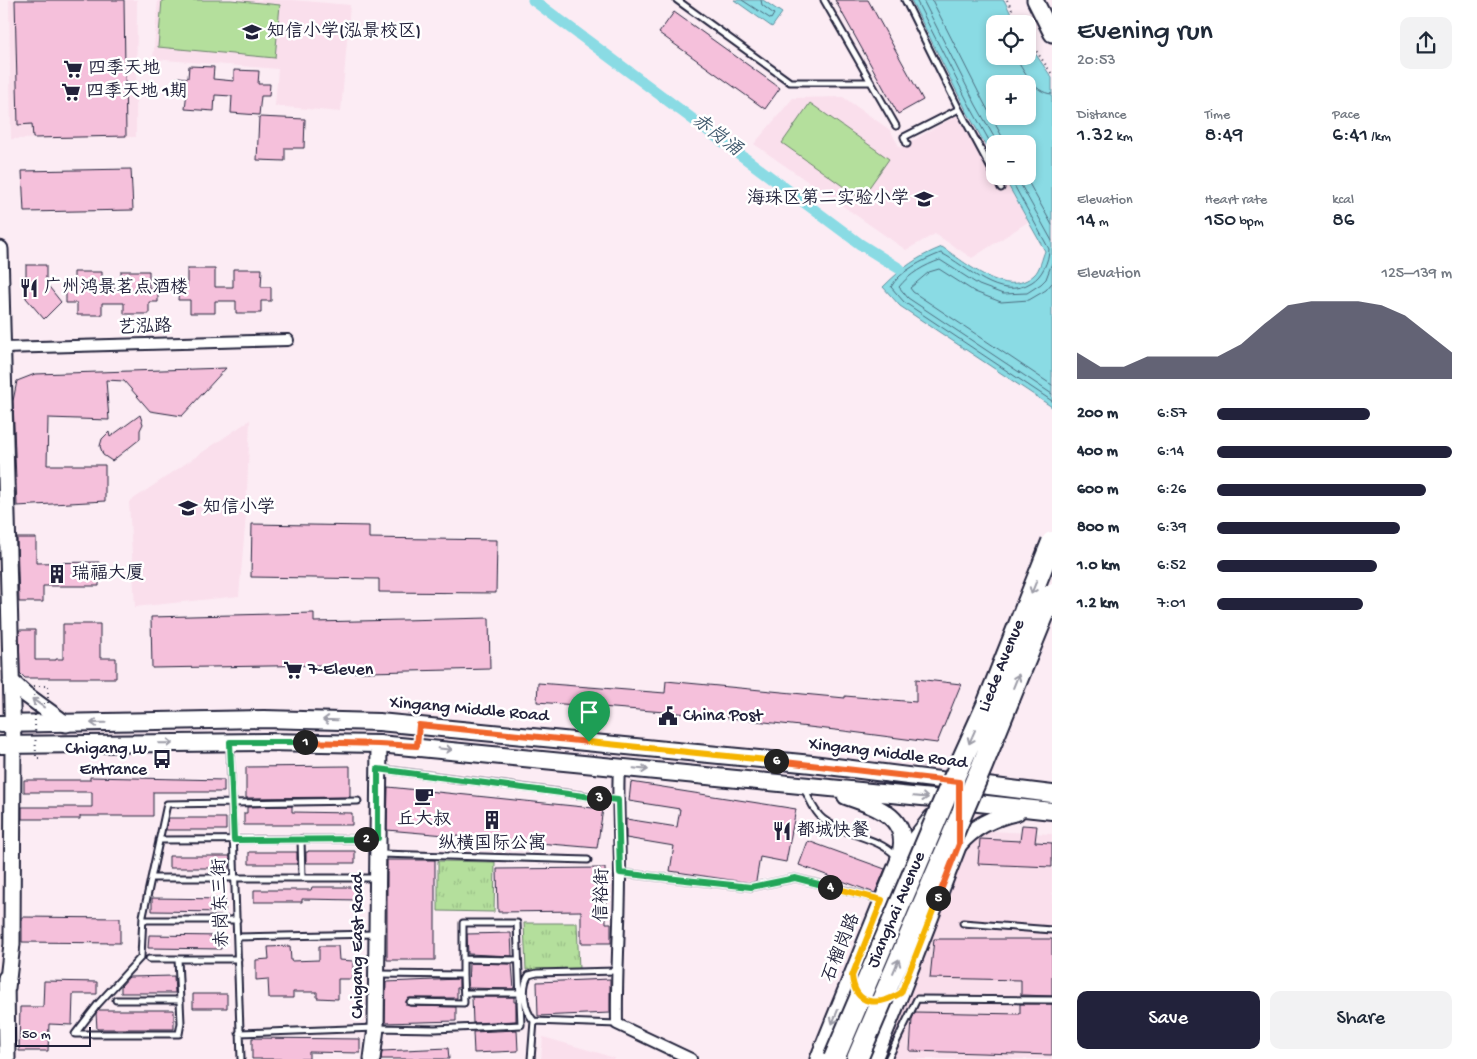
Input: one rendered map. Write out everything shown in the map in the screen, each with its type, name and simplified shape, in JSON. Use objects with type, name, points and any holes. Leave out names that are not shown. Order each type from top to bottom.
[{"type":"highway","name":"Liede Avenue","points":[[957,792],[987,705],[1052,542]]},
{"type":"highway","name":"Liede Avenue","points":[[957,792],[1052,594]]},
{"type":"highway","name":"Jianghai Avenue","points":[[825,1055],[957,792]]},
{"type":"highway","name":"Jianghai Avenue","points":[[857,1059],[957,792]]},
{"type":"main road","points":[[1035,0],[1052,34]]},
{"type":"main road","points":[[0,249],[11,681],[5,736],[3,876],[7,988],[7,1059]]},
{"type":"main road","points":[[11,681],[66,724]]},
{"type":"main road","name":"Xingang Middle Road","points":[[5,736],[66,724],[264,719],[379,722],[890,773],[957,792],[1030,809],[1052,811]]},
{"type":"main road","points":[[379,722],[379,744]]},
{"type":"main road","points":[[417,746],[419,725]]},
{"type":"main road","points":[[5,736],[12,944],[7,988]]},
{"type":"main road","name":"Xingang Middle Road","points":[[5,736],[417,746],[888,794],[957,792],[1031,792],[1052,794]]},
{"type":"main road","name":"Chigang East Road","points":[[372,1059],[376,1028],[379,744]]},
{"type":"main road","points":[[888,794],[890,773]]},
{"type":"main road","points":[[803,786],[867,803],[891,817],[898,825],[903,841],[899,859]]},
{"type":"main road","points":[[872,1059],[901,993],[959,844],[957,792]]},
{"type":"main road","name":"石榴岗路","points":[[825,1055],[852,976],[899,859],[957,792]]},
{"type":"main road","points":[[959,844],[969,834],[992,818],[1030,809],[1031,792]]},
{"type":"main road","points":[[852,976],[852,986],[855,991],[869,1002],[882,1001],[901,993]]},
{"type":"main road","points":[[825,1055],[838,1042],[854,1041],[864,1048],[872,1059]]},
{"type":"street","name":"艺泓路","points":[[3,348],[288,340]]},
{"type":"street","name":"信裕街","points":[[617,1024],[616,971],[620,873],[619,766]]},
{"type":"street","points":[[617,1024],[691,1059]]},
{"type":"lane","points":[[678,0],[790,82],[871,82]]},
{"type":"lane","points":[[824,0],[896,126]]},
{"type":"lane","points":[[905,0],[986,159]]},
{"type":"lane","points":[[907,144],[904,137],[959,109]]},
{"type":"lane","name":"赤岗东三街","points":[[230,742],[241,1059]]},
{"type":"lane","points":[[378,769],[618,800]]},
{"type":"lane","points":[[803,786],[812,805],[822,819],[882,846],[899,859]]},
{"type":"lane","points":[[178,959],[181,1023],[179,1034],[75,1034],[98,1004],[141,957],[143,920],[167,804],[358,801]]},
{"type":"lane","points":[[159,840],[378,838]]},
{"type":"lane","points":[[301,839],[302,878]]},
{"type":"lane","points":[[378,854],[588,860]]},
{"type":"lane","points":[[620,873],[751,887],[795,878],[882,900]]},
{"type":"lane","points":[[151,878],[378,878]]},
{"type":"lane","points":[[143,920],[237,920]]},
{"type":"lane","points":[[239,1033],[376,1028],[435,1029],[521,1025],[517,923],[463,923],[464,1003],[410,1002]]},
{"type":"lane","points":[[964,923],[1052,930]]},
{"type":"lane","points":[[237,937],[377,934]]},
{"type":"lane","points":[[149,959],[238,959]]},
{"type":"lane","points":[[463,959],[518,960]]},
{"type":"lane","points":[[616,971],[537,973],[529,975],[526,978],[526,1001],[529,1016],[534,1021],[617,1024]]},
{"type":"lane","points":[[377,974],[463,975]]},
{"type":"lane","points":[[464,993],[520,993]]},
{"type":"lane","points":[[888,1059],[917,999],[1052,1000]]},
{"type":"lane","points":[[116,1000],[180,1000]]},
{"type":"lane","points":[[531,1059],[534,1021]]},
{"type":"path","points":[[1007,0],[1014,15]]},
{"type":"path","points":[[1036,51],[1052,74]]},
{"type":"path","points":[[39,704],[48,704],[48,686],[34,686],[36,758],[42,758]]},
{"type":"shaded area","name":"四季天地","points":[[9,0],[137,0],[136,137],[11,139]]},
{"type":"shaded area","name":"知信小学(泓景校区)","points":[[158,0],[293,0],[350,5],[341,112],[275,106],[278,69],[153,59]]},
{"type":"shaded area","name":"海珠区第二实验小学","points":[[843,97],[890,130],[900,148],[966,110],[986,146],[986,185],[1008,185],[1028,222],[972,258],[935,234],[906,250],[754,144],[793,98]]},
{"type":"shaded area","name":"知信小学","points":[[250,420],[246,515],[239,596],[135,607],[129,502]]},
{"type":"shaded area","points":[[990,831],[1052,834],[1052,1059],[882,1059],[962,855],[976,838]]},
{"type":"shaded area","points":[[543,1037],[599,1053],[616,1059],[541,1059]]},
{"type":"green space","points":[[162,0],[231,0],[280,5],[275,58],[158,47]]},
{"type":"green space","points":[[810,103],[889,159],[861,199],[782,143]]},
{"type":"green space","points":[[438,861],[495,862],[494,912],[438,911]]},
{"type":"green space","points":[[524,923],[577,923],[579,969],[526,970]]},
{"type":"water","points":[[734,0],[763,0],[782,13],[772,27]]},
{"type":"water","points":[[911,0],[1004,0],[1012,15],[986,15],[986,65],[1036,65],[1036,55],[1052,78],[1052,407],[900,306],[883,287],[910,264],[942,247],[974,269],[999,281],[1023,282],[1036,273],[1045,251],[1008,185],[1036,185],[1036,135],[986,135],[986,146]]},
{"type":"building","name":"四季天地","points":[[15,0],[124,0],[126,136],[33,138],[32,124],[18,125]]},
{"type":"building","points":[[835,0],[868,0],[923,100],[898,114]]},
{"type":"building","points":[[674,12],[780,88],[765,109],[659,33]]},
{"type":"building","points":[[189,66],[214,67],[213,79],[234,81],[234,70],[259,71],[258,84],[270,84],[269,96],[261,96],[259,115],[231,113],[232,96],[215,95],[214,111],[185,109],[187,91],[177,91],[178,77],[188,78]]},
{"type":"building","points":[[259,117],[305,119],[304,148],[285,148],[285,161],[257,160]]},
{"type":"building","points":[[131,169],[133,210],[24,212],[22,171]]},
{"type":"building","points":[[26,265],[46,265],[46,283],[61,302],[44,319],[26,298]]},
{"type":"building","points":[[187,269],[215,269],[215,287],[233,287],[233,269],[262,269],[261,287],[271,287],[271,301],[261,301],[261,313],[236,313],[236,301],[215,301],[215,313],[190,313],[190,300],[178,300],[179,288],[187,288]]},
{"type":"building","points":[[121,271],[149,271],[149,288],[158,288],[158,302],[149,302],[149,314],[124,314],[124,303],[102,303],[102,315],[77,315],[77,303],[66,303],[66,291],[74,291],[74,272],[102,272],[102,289],[121,289]]},
{"type":"building","points":[[226,368],[182,416],[150,411],[124,381],[106,380],[109,420],[48,418],[47,465],[105,465],[105,501],[17,506],[13,401],[17,381],[35,374]]},
{"type":"building","points":[[140,415],[143,424],[140,430],[140,439],[112,461],[103,455],[100,446],[102,439],[109,432],[110,437]]},
{"type":"building","points":[[252,524],[369,526],[369,538],[497,540],[496,593],[379,592],[379,579],[251,577]]},
{"type":"building","name":"瑞福大厦","points":[[17,538],[36,538],[36,563],[99,562],[99,586],[43,586],[43,602],[19,602]]},
{"type":"building","points":[[314,613],[314,622],[489,618],[490,669],[328,673],[328,665],[152,668],[151,617]]},
{"type":"building","points":[[63,624],[100,624],[100,658],[116,658],[116,678],[25,678],[20,673],[19,630],[35,630],[35,660],[56,660],[63,659]]},
{"type":"building","points":[[916,679],[961,684],[937,743],[703,715],[537,702],[538,683],[665,693],[666,681],[845,698],[845,696],[916,702]]},
{"type":"building","points":[[350,766],[350,797],[246,798],[246,767]]},
{"type":"building","points":[[90,777],[224,780],[224,792],[153,792],[153,816],[80,816],[80,819],[22,819],[22,807],[92,807],[92,792],[24,792],[24,780],[90,780]]},
{"type":"building","points":[[631,782],[796,809],[786,862],[760,857],[756,881],[751,883],[670,871],[674,846],[626,838],[626,819],[677,827],[680,809],[629,801]]},
{"type":"building","name":"纵横国际公寓","points":[[388,787],[603,809],[597,848],[387,830]]},
{"type":"building","points":[[292,806],[292,812],[352,813],[352,825],[244,825],[244,813],[247,813],[247,807]]},
{"type":"building","points":[[168,818],[226,818],[226,830],[166,830]]},
{"type":"building","points":[[1022,825],[1037,826],[1035,842],[1052,843],[1052,867],[978,864],[980,839],[1020,841]]},
{"type":"building","points":[[808,841],[885,869],[875,893],[799,865]]},
{"type":"building","points":[[355,851],[355,863],[306,863],[306,852]]},
{"type":"building","points":[[249,852],[297,852],[297,863],[249,864]]},
{"type":"building","points":[[169,856],[230,856],[230,868],[169,868]]},
{"type":"building","points":[[387,860],[435,860],[435,960],[387,960]]},
{"type":"building","points":[[605,868],[606,923],[611,923],[611,943],[581,943],[581,911],[498,912],[497,869]]},
{"type":"building","points":[[312,887],[359,887],[359,900],[302,899],[302,902],[254,902],[254,890],[311,890]]},
{"type":"building","points":[[152,898],[225,899],[225,912],[152,911]]},
{"type":"building","points":[[22,917],[120,918],[120,943],[22,942]]},
{"type":"building","points":[[511,933],[512,956],[468,954],[467,934]]},
{"type":"building","points":[[149,935],[222,936],[221,949],[148,948]]},
{"type":"building","points":[[934,939],[1052,939],[1052,996],[1021,995],[1021,980],[930,978]]},
{"type":"building","points":[[290,946],[291,961],[319,960],[319,946],[338,946],[339,960],[353,961],[353,979],[338,979],[338,999],[317,998],[317,992],[293,992],[293,998],[269,998],[268,979],[256,980],[256,960],[269,959],[268,947]]},
{"type":"building","points":[[469,963],[512,964],[514,989],[468,988]]},
{"type":"building","points":[[174,976],[175,993],[121,993],[121,986],[129,977]]},
{"type":"building","points":[[459,979],[457,998],[410,998],[406,1001],[406,1005],[410,1006],[456,1007],[456,1021],[385,1023],[386,982]]},
{"type":"building","points":[[610,979],[610,1013],[538,1016],[537,982]]},
{"type":"building","points":[[44,981],[97,982],[97,994],[73,994],[72,1025],[49,1024],[48,1051],[19,1051],[20,1007],[43,1007]]},
{"type":"building","points":[[193,994],[227,994],[227,1008],[193,1008]]},
{"type":"building","points":[[472,997],[514,997],[514,1002],[516,1002],[516,1021],[473,1023]]},
{"type":"building","points":[[1020,1004],[1052,1004],[1052,1055],[910,1051],[912,1019],[915,1012],[1020,1014]]},
{"type":"building","points":[[99,1010],[174,1010],[174,1029],[97,1029],[96,1013]]},
{"type":"building","points":[[517,1030],[518,1051],[474,1053],[473,1032]]},
{"type":"building","points":[[252,1038],[360,1039],[360,1053],[309,1052],[309,1059],[252,1059]]},
{"type":"building","points":[[448,1048],[449,1059],[381,1059],[382,1051]]},
{"type":"waterway","name":"赤岗涌","points":[[533,0],[860,244],[900,269]]},
{"type":"place","name":"知信小学(泓景校区)","points":[[252,32]]},
{"type":"place","name":"四季天地","points":[[73,69]]},
{"type":"place","name":"四季天地 1期","points":[[71,92]]},
{"type":"place","name":"海珠区第二实验小学","points":[[924,199]]},
{"type":"place","name":"广州鸿景茗点酒楼","points":[[29,288]]},
{"type":"place","name":"知信小学","points":[[188,508]]},
{"type":"place","name":"瑞福大厦","points":[[57,574]]},
{"type":"place","name":"7-Eleven","points":[[293,670]]},
{"type":"place","name":"China Post","points":[[668,716]]},
{"type":"place","name":"Chigang Lu Entrance","points":[[162,759]]},
{"type":"place","name":"丘大叔","points":[[424,796]]},
{"type":"place","name":"纵横国际公寓","points":[[492,820]]},
{"type":"place","name":"都城快餐","points":[[782,831]]},
{"type":"route","points":[[419,725],[589,742],[844,768],[959,782],[959,844],[901,993],[882,1001],[869,1002],[862,998],[852,986],[852,976],[882,900],[795,878],[751,887],[620,873],[618,800],[378,769],[378,838],[234,840],[230,742],[314,742],[417,746],[419,725]]}]
